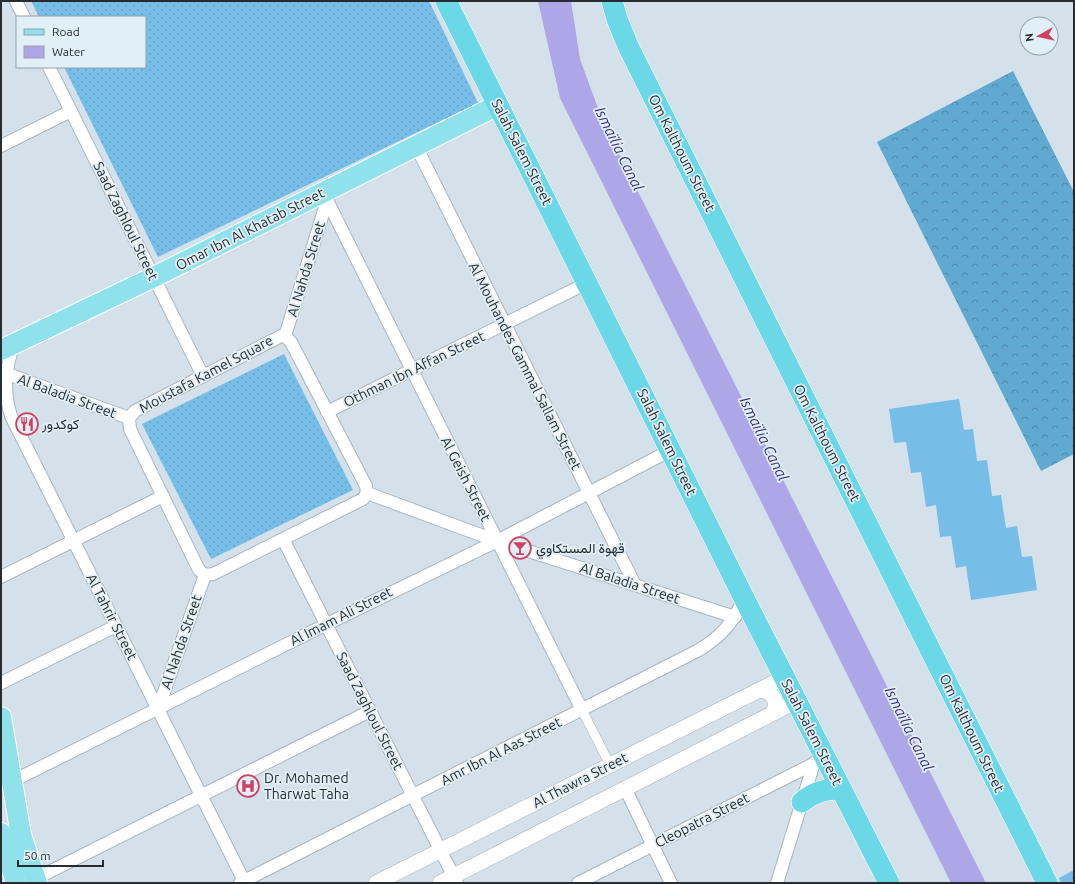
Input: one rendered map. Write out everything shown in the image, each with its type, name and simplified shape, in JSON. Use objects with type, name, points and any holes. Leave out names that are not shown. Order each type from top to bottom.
[{"type":"highway","name":"Salah Salem Street","points":[[446,1],[472,50],[744,598],[797,701],[820,761],[840,789],[889,883]]},
{"type":"highway","points":[[464,1],[472,50]]},
{"type":"highway","name":"Om Kalthoum Street","points":[[612,1],[617,19],[628,46],[1047,883]]},
{"type":"highway","points":[[802,802],[808,796],[824,790],[840,789]]},
{"type":"main road","name":"Omar Ibn Al Khatab Street","points":[[8,347],[325,197],[416,146],[498,105]]},
{"type":"main road","points":[[1,717],[21,835],[36,881]]},
{"type":"main road","points":[[1,833],[16,883]]},
{"type":"street","points":[[16,1],[24,16]]},
{"type":"street","name":"Saad Zaghloul Street","points":[[50,68],[203,376]]},
{"type":"street","points":[[1,146],[71,111]]},
{"type":"street","name":"Al Mouhandes Gammal Sallam Street","points":[[416,146],[635,585]]},
{"type":"street","name":"Al Nahda Street","points":[[285,336],[325,197]]},
{"type":"street","name":"Al Geish Street","points":[[325,197],[610,765]]},
{"type":"street","name":"Othman Ibn Affan Street","points":[[327,412],[587,283]]},
{"type":"street","name":"Moustafa Kamel Square","points":[[205,576],[198,570],[130,429],[129,418],[135,411],[277,337],[285,336],[291,342],[366,486],[367,493]]},
{"type":"street","name":"Al Tahrir Street","points":[[8,347],[6,395],[11,416],[202,796],[243,882]]},
{"type":"street","name":"Al Baladia Street","points":[[6,374],[129,418]]},
{"type":"street","name":"Al Imam Ali Street","points":[[11,782],[327,624],[498,541],[671,450]]},
{"type":"street","points":[[205,576],[213,574],[363,499],[367,493]]},
{"type":"street","name":"Al Baladia Street","points":[[367,493],[498,541],[735,617]]},
{"type":"street","points":[[1,577],[163,496]]},
{"type":"street","name":"Saad Zaghloul Street","points":[[283,539],[455,880]]},
{"type":"street","name":"Al Nahda Street","points":[[158,709],[205,576]]},
{"type":"street","name":"Amr Ibn Al Aas Street","points":[[243,882],[582,710],[708,644],[727,627],[735,617],[744,598]]},
{"type":"street","points":[[1,683],[116,626]]},
{"type":"street","name":"Al Thawra Street","points":[[376,883],[785,677]]},
{"type":"street","points":[[759,690],[770,693],[774,697],[776,708],[773,713]]},
{"type":"street","name":"Al Thawra Street","points":[[440,883],[455,880],[625,788],[797,701]]},
{"type":"street","points":[[36,881],[370,711]]},
{"type":"street","points":[[777,883],[802,802],[820,761]]},
{"type":"street","name":"Cleopatra Street","points":[[578,883],[820,761]]},
{"type":"street","points":[[625,788],[671,883]]},
{"type":"green space","points":[[31,1],[429,1],[478,103],[158,257],[64,68],[146,68],[146,16],[38,16]]},
{"type":"green space","points":[[1013,71],[1074,192],[1074,454],[1041,471],[877,142]]},
{"type":"green space","points":[[284,354],[353,490],[211,559],[142,424]]},
{"type":"green space","points":[[959,399],[964,430],[973,429],[977,461],[987,460],[992,496],[1001,495],[1006,528],[1017,526],[1022,557],[1032,556],[1037,590],[971,600],[966,566],[956,568],[951,536],[940,537],[936,505],[926,507],[921,472],[911,473],[906,442],[894,443],[889,409]]},
{"type":"green space","points":[[1074,870],[1074,883],[1061,883],[1059,878]]},
{"type":"water","points":[[538,1],[571,1],[580,59],[603,122],[986,883],[951,883],[560,98]]},
{"type":"place","name":"كوكدور","points":[[27,424]]},
{"type":"place","name":"قهوة المستكاوي","points":[[520,548]]},
{"type":"place","name":"Dr. Mohamed Tharwat Taha","points":[[248,786]]},
{"type":"water label","name":"Ismaïlia Canal","points":[[619,149]]},
{"type":"water label","name":"Ismaïlia Canal","points":[[764,439]]},
{"type":"water label","name":"Ismaïlia Canal","points":[[909,729]]}]
